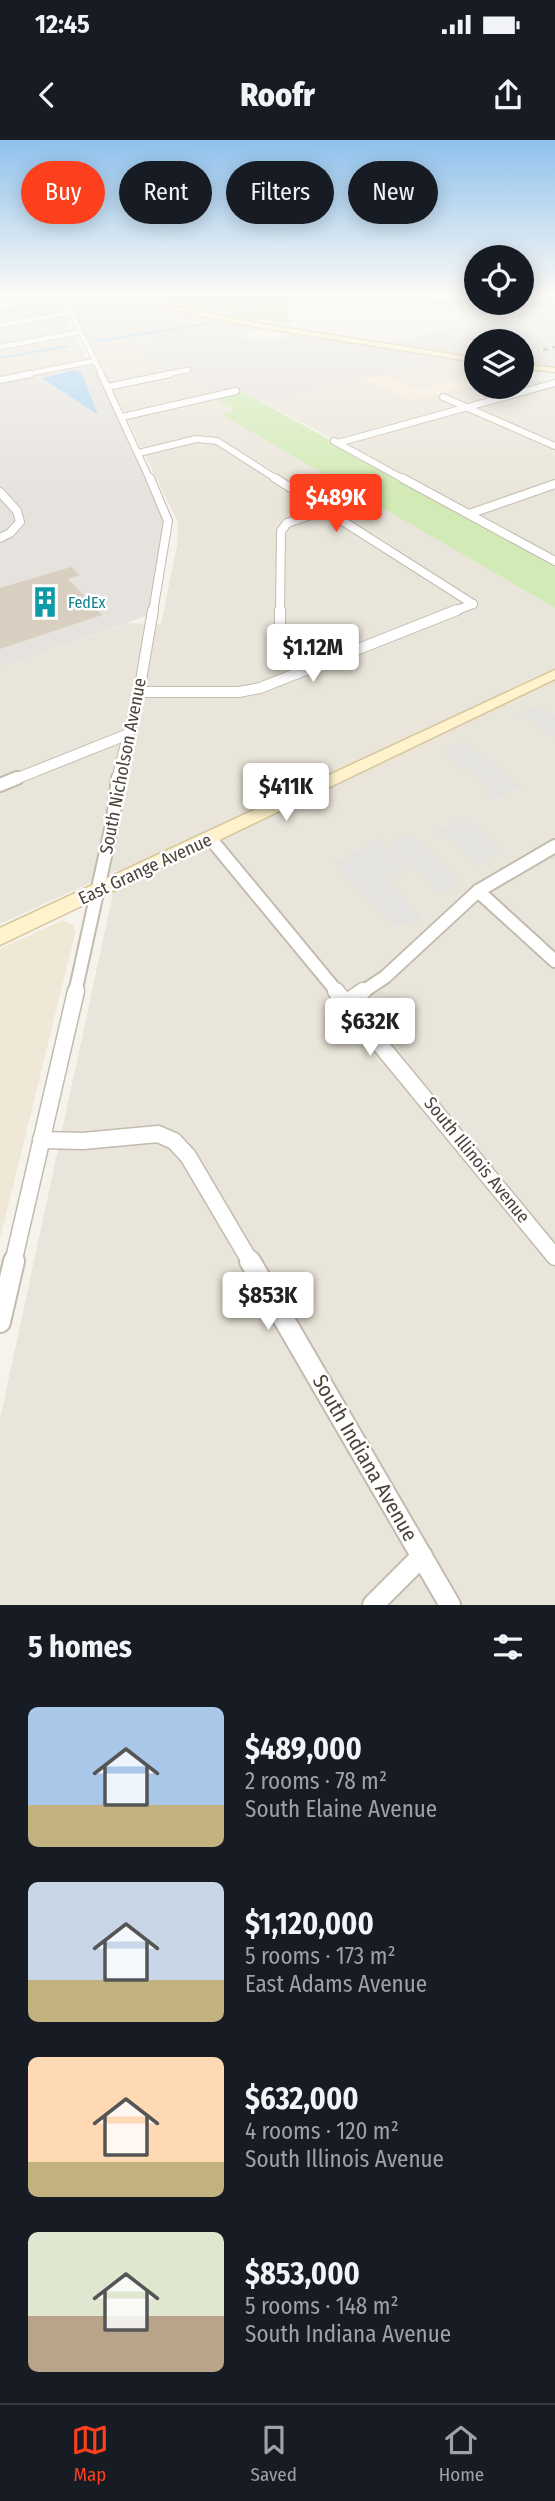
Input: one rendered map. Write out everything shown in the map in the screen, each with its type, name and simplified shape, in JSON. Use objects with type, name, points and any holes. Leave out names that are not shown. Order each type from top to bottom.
[{"type":"street","points":[[0,380],[94,361]]},
{"type":"street","name":"South Nicholson Avenue","points":[[0,1322],[99,890],[126,735],[139,692],[168,521],[122,416],[94,361]]},
{"type":"street","points":[[534,367],[555,370]]},
{"type":"street","points":[[107,387],[188,370]]},
{"type":"street","points":[[555,383],[336,442],[555,561]]},
{"type":"street","points":[[122,416],[236,391]]},
{"type":"street","points":[[443,397],[555,446]]},
{"type":"street","points":[[139,453],[208,439],[217,441],[474,604],[260,688],[239,692],[139,692]]},
{"type":"street","points":[[469,514],[555,484]]},
{"type":"street","points":[[0,492],[19,512],[21,518],[13,531],[0,538]]},
{"type":"street","points":[[309,670],[280,645],[281,531],[286,523],[326,510]]},
{"type":"street","name":"East Grange Avenue","points":[[0,937],[555,674]]},
{"type":"street","points":[[0,785],[126,735]]},
{"type":"street","name":"South Illinois Avenue","points":[[210,838],[348,1002],[555,1257]]},
{"type":"street","points":[[348,1002],[385,977],[478,891],[555,846]]},
{"type":"street","points":[[478,891],[555,961]]},
{"type":"street","name":"South Indiana Avenue","points":[[41,1140],[83,1141],[134,1134],[158,1134],[174,1141],[188,1156],[450,1605]]},
{"type":"street","points":[[373,1605],[422,1556]]},
{"type":"shaded area","points":[[0,360],[87,361],[0,378]]},
{"type":"shaded area","points":[[98,360],[151,360],[214,394],[235,410],[223,414],[555,608],[555,1605],[0,1605],[0,1419],[118,870],[0,924],[0,668],[128,623],[161,624],[177,546],[178,522]]},
{"type":"shaded area","points":[[149,360],[446,360],[265,403],[242,391],[214,394],[195,383],[189,384]]},
{"type":"shaded area","points":[[445,360],[464,360],[464,378],[419,390],[383,375]]},
{"type":"shaded area","points":[[534,360],[555,360],[555,368],[534,365]]},
{"type":"shaded area","points":[[94,361],[168,521],[152,614],[0,668],[0,380]]},
{"type":"shaded area","points":[[383,375],[419,390],[464,378],[464,387],[413,400],[365,380]]},
{"type":"shaded area","points":[[365,380],[413,400],[464,387],[464,399],[534,399],[534,380],[555,384],[555,558],[265,403]]},
{"type":"shaded area","points":[[539,705],[555,716],[555,738],[519,713]]},
{"type":"shaded area","points":[[463,741],[521,786],[494,800],[487,794],[492,791],[442,751]]},
{"type":"shaded area","points":[[464,817],[502,851],[477,866],[438,831]]},
{"type":"shaded area","points":[[408,833],[460,881],[440,894],[387,845]]},
{"type":"shaded area","points":[[378,839],[409,868],[386,881],[421,918],[409,924],[396,926],[335,863]]},
{"type":"shaded area","points":[[63,920],[74,926],[75,933],[0,1239],[0,949]]},
{"type":"green space","points":[[242,391],[555,565],[555,608],[221,414],[234,410],[212,397]]},
{"type":"water","points":[[75,370],[82,373],[98,415],[42,378]]},
{"type":"building","name":"FedEx","points":[[71,567],[80,575],[68,579],[102,615],[0,649],[0,588]]},
{"type":"place","name":"FedEx","points":[[45,602]]}]
